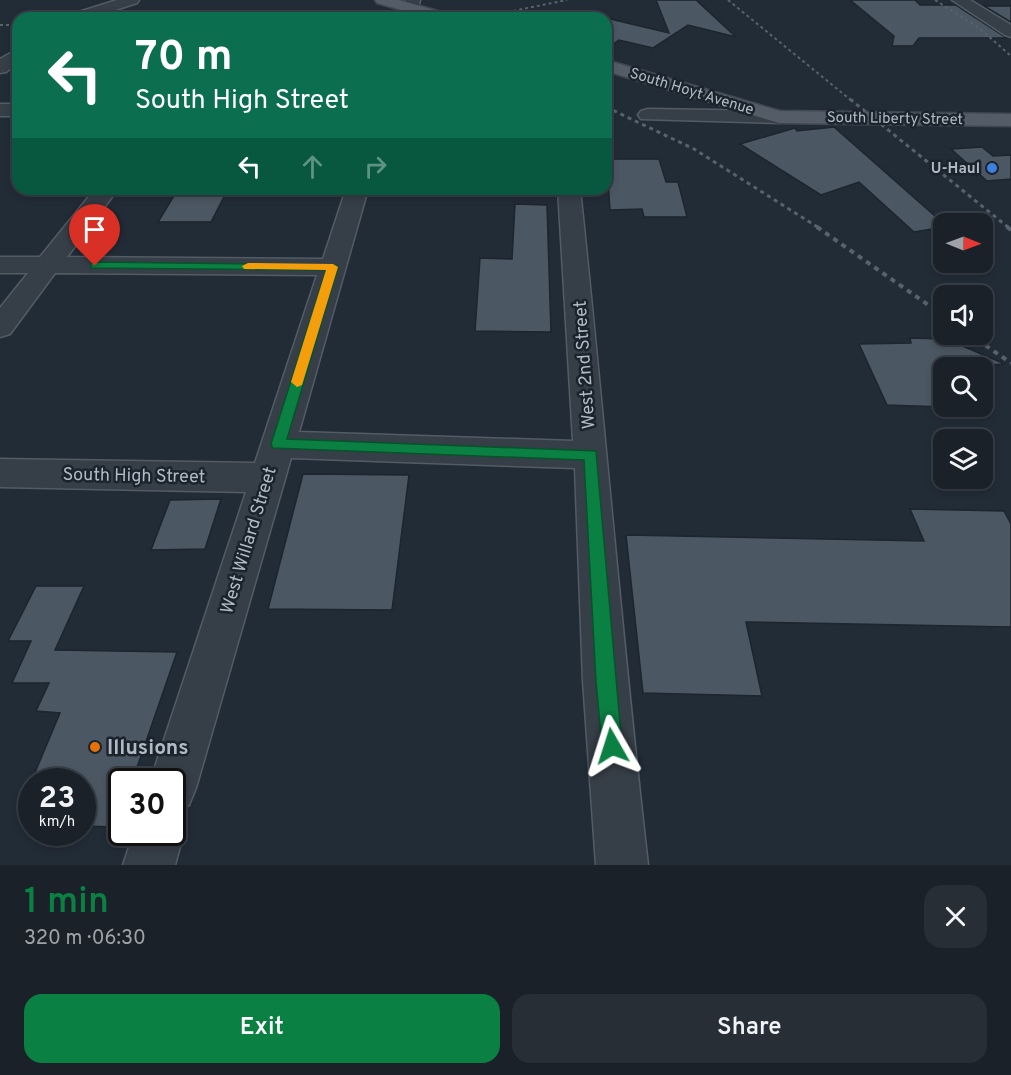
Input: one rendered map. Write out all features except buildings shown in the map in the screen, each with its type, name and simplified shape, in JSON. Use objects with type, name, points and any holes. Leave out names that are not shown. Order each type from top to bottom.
[{"type":"main road","points":[[382,0],[411,9]]},
{"type":"main road","name":"South Hoyt Avenue","points":[[612,67],[779,117]]},
{"type":"main road","name":"South Liberty Street","points":[[779,117],[1011,120]]},
{"type":"street","points":[[959,0],[1011,32]]},
{"type":"street","points":[[91,12],[119,1]]},
{"type":"street","points":[[0,68],[12,59]]},
{"type":"street","points":[[648,115],[779,117]]},
{"type":"street","points":[[0,327],[102,195]]},
{"type":"street","name":"West Willard Street","points":[[178,768],[355,195]]},
{"type":"street","name":"West 2nd Street","points":[[569,195],[591,455],[605,681],[622,865]]},
{"type":"street","points":[[0,265],[333,267]]},
{"type":"street","points":[[278,444],[591,455]]},
{"type":"street","name":"South High Street","points":[[0,473],[267,478]]},
{"type":"street","points":[[149,865],[155,846]]},
{"type":"railway","points":[[508,12],[567,0]]},
{"type":"railway","points":[[728,0],[852,101]]},
{"type":"railway","points":[[935,0],[979,28],[1011,56]]},
{"type":"railway","points":[[0,25],[12,25]]},
{"type":"railway","points":[[850,99],[1009,228]]},
{"type":"railway","points":[[612,110],[694,149],[819,228]]},
{"type":"railway","points":[[817,227],[933,308]]},
{"type":"railway","points":[[1007,227],[1011,230]]},
{"type":"railway","points":[[985,345],[1011,363]]},
{"type":"slow traffic","points":[[248,266],[333,267],[297,382]]},
{"type":"place","name":"U-Haul","points":[[992,168]]},
{"type":"place","name":"Illusions","points":[[95,747]]},
{"type":"route","points":[[95,266],[333,267],[278,444],[591,455],[605,681],[612,746]]}]
